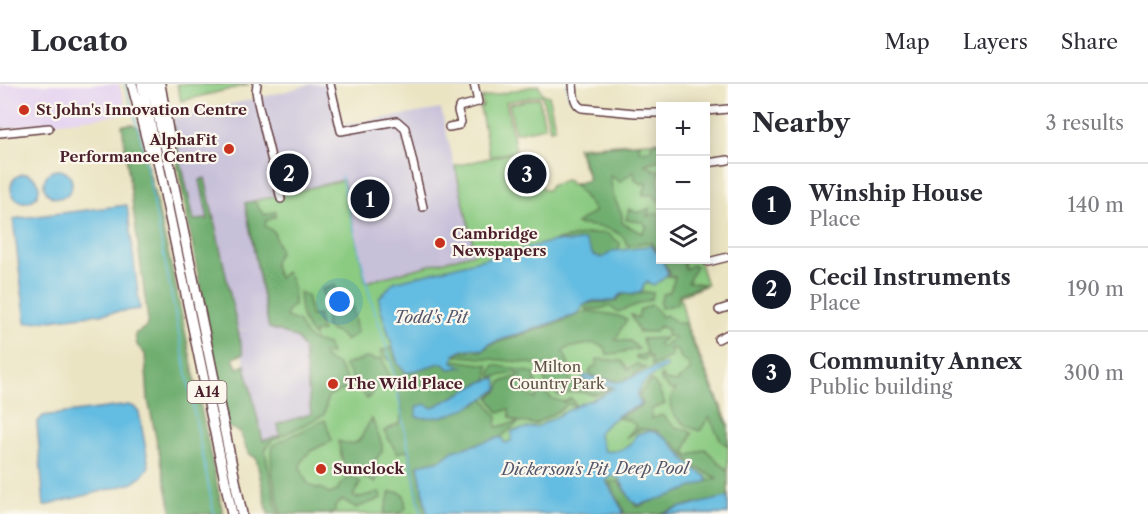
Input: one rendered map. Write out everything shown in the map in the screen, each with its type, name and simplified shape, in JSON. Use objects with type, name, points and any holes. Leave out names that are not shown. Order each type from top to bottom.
[{"type":"highway","name":"A14","points":[[132,84],[155,170],[164,188]]},
{"type":"highway","name":"A14","points":[[142,84],[232,514]]},
{"type":"highway","name":"A14","points":[[151,84],[242,514]]},
{"type":"highway","name":"A14","points":[[160,84],[180,199],[179,215]]},
{"type":"street","points":[[257,84],[257,97],[281,199]]},
{"type":"street","points":[[330,84],[341,131],[397,122],[405,129],[423,207]]},
{"type":"street","points":[[449,127],[459,125],[461,122],[459,107],[478,102],[474,84]]},
{"type":"street","points":[[573,84],[575,102],[582,108],[656,113]]},
{"type":"street","points":[[710,111],[728,109]]},
{"type":"street","points":[[0,133],[50,128]]},
{"type":"street","points":[[710,163],[728,160]]},
{"type":"street","points":[[710,262],[728,257]]},
{"type":"street","points":[[719,310],[728,307]]},
{"type":"street","points":[[718,339],[728,334]]},
{"type":"shaded area","points":[[0,84],[119,84],[128,114],[0,129]]},
{"type":"shaded area","points":[[311,84],[332,84],[343,125],[441,109],[475,253],[366,282],[343,180],[245,203],[269,328],[298,339],[304,351],[311,414],[279,423],[280,435],[263,441],[237,331],[254,329],[237,330],[214,219],[194,220],[172,118]]},
{"type":"green space","points":[[177,84],[245,84],[248,85],[181,101]]},
{"type":"green space","points":[[538,85],[543,94],[549,96],[555,128],[550,129],[542,95],[506,102],[516,151],[490,157],[480,107],[483,106],[481,98]]},
{"type":"green space","points":[[539,98],[545,127],[515,133],[509,104]]},
{"type":"green space","points":[[133,124],[139,129],[174,278],[223,514],[172,514],[148,400],[145,354],[137,345],[135,334],[146,327],[148,320],[122,125]]},
{"type":"green space","points":[[170,126],[173,126],[194,220],[208,219],[200,180],[205,178],[243,354],[233,358],[237,368],[245,365],[263,441],[280,435],[278,424],[311,414],[304,350],[298,339],[269,328],[245,203],[254,201],[265,215],[276,211],[276,216],[266,221],[265,226],[274,232],[280,252],[275,262],[277,274],[279,278],[286,272],[292,283],[294,305],[287,311],[286,317],[298,321],[306,335],[312,340],[327,344],[331,354],[323,353],[324,358],[338,365],[351,387],[328,396],[324,415],[271,441],[265,451],[278,514],[268,514],[256,458],[248,453],[240,432],[227,427]]},
{"type":"green space","name":"Milton Country Park","points":[[656,141],[656,264],[700,264],[707,285],[680,296],[688,329],[728,423],[728,514],[272,514],[263,441],[280,435],[278,424],[311,414],[304,350],[298,339],[269,328],[245,203],[343,180],[366,282],[475,253],[455,166],[515,152],[519,180],[538,177],[542,188],[548,190],[551,185],[565,180],[569,181],[570,185],[589,180],[577,147]]},
{"type":"green space","points":[[656,142],[656,161],[645,164],[656,171],[656,198],[654,195],[643,195],[647,183],[642,184],[635,180],[634,171],[620,182],[610,175],[613,195],[622,215],[622,223],[642,233],[647,227],[642,222],[626,220],[629,208],[642,212],[650,208],[647,216],[656,213],[656,250],[652,243],[644,242],[628,246],[619,234],[606,228],[576,224],[595,211],[575,185],[589,180],[580,149],[640,143],[639,151],[651,150],[652,143]]},
{"type":"green space","points":[[606,233],[620,243],[619,251],[613,251],[603,258],[593,255],[585,240],[554,241],[586,234]]},
{"type":"green space","points":[[664,264],[684,264],[686,269],[692,265],[696,266],[688,282],[705,284],[679,294],[678,304],[661,308],[663,294],[670,292],[675,277],[667,276],[670,273]]},
{"type":"green space","points":[[335,285],[339,295],[352,304],[357,333],[346,341],[341,335],[326,328],[326,313],[332,310],[321,290]]},
{"type":"green space","points":[[299,292],[307,295],[311,316],[319,315],[319,325],[322,331],[314,333],[314,337],[304,321]]},
{"type":"green space","points":[[653,293],[652,299],[618,312],[609,306],[600,309],[586,309],[584,305],[594,302],[615,302],[622,295]]},
{"type":"green space","points":[[651,305],[661,317],[666,315],[678,323],[684,323],[728,426],[728,446],[721,441],[709,417],[700,431],[689,427],[674,415],[670,403],[676,389],[671,390],[661,381],[661,375],[665,380],[676,382],[690,371],[689,363],[683,361],[676,349],[670,349],[673,356],[652,366],[650,356],[644,360],[636,358],[647,354],[642,339],[665,338],[658,344],[661,347],[676,338],[666,335],[668,330],[659,326],[655,332],[639,332],[631,315],[638,318],[640,310]]},
{"type":"green space","points":[[587,311],[627,319],[615,340],[630,341],[639,349],[607,355],[605,347],[594,343],[563,351],[570,367],[570,384],[580,380],[611,387],[600,393],[573,392],[559,396],[547,387],[544,376],[549,366],[455,356],[460,352],[483,351],[489,345]]},
{"type":"green space","points":[[393,347],[398,364],[407,373],[440,363],[444,363],[450,369],[462,367],[453,364],[453,360],[488,365],[488,380],[416,417],[476,404],[484,398],[497,417],[496,427],[519,422],[501,437],[453,451],[441,460],[418,465],[427,514],[421,514],[408,450],[397,453],[384,431],[400,423],[402,410],[391,361],[381,351]]},
{"type":"green space","points":[[369,357],[375,360],[382,358],[389,376],[367,399],[344,365]]},
{"type":"green space","points":[[597,359],[622,361],[628,369],[637,364],[646,368],[635,373],[634,378],[627,378],[623,383],[596,379],[589,372],[592,367],[597,366]]},
{"type":"green space","points":[[494,365],[534,373],[536,385],[526,393],[535,399],[541,390],[553,399],[564,402],[571,398],[576,406],[567,404],[535,424],[510,418],[509,409],[499,413],[489,398],[498,390],[501,382],[521,375],[515,373],[491,377]]},
{"type":"green space","points":[[651,380],[658,388],[665,404],[652,409],[651,419],[662,415],[675,427],[692,433],[685,451],[689,456],[705,449],[728,471],[728,514],[694,514],[696,503],[658,514],[623,514],[624,510],[609,482],[618,481],[637,507],[684,488],[717,478],[695,467],[674,443],[659,440],[657,430],[640,429],[626,438],[636,426],[629,420],[617,418],[643,405],[639,395]]},
{"type":"green space","points":[[372,419],[382,444],[382,452],[376,459],[378,475],[375,483],[345,465],[338,441],[352,444],[357,442]]},
{"type":"green space","points":[[325,420],[332,441],[313,450],[302,461],[300,466],[308,483],[330,494],[337,491],[350,476],[361,482],[353,496],[357,498],[379,492],[382,498],[356,508],[343,500],[335,506],[335,511],[326,514],[281,514],[272,472],[271,451],[273,446]]},
{"type":"green space","points":[[390,492],[399,492],[404,495],[406,508],[398,514],[384,514]]},
{"type":"water","points":[[58,170],[68,174],[72,184],[68,194],[58,198],[48,194],[44,184],[48,174]]},
{"type":"water","points":[[25,174],[35,178],[39,188],[35,198],[25,202],[15,198],[11,188],[15,178]]},
{"type":"water","points":[[127,205],[140,309],[26,323],[13,219]]},
{"type":"water","name":"Todd's Pit","points":[[585,240],[593,255],[602,258],[613,251],[651,245],[656,252],[656,264],[664,264],[668,273],[653,285],[647,282],[642,291],[625,293],[612,301],[593,301],[583,305],[575,315],[489,344],[483,350],[460,351],[454,355],[453,363],[463,367],[449,369],[444,363],[440,363],[407,373],[398,364],[379,298],[394,282],[554,241]]},
{"type":"water","name":"Dickerson's Pit","points":[[665,364],[667,367],[648,379],[640,388],[637,398],[642,404],[617,416],[598,433],[604,451],[623,449],[634,440],[636,435],[645,432],[660,434],[692,467],[706,476],[708,481],[638,505],[631,500],[619,478],[612,476],[606,481],[623,511],[622,514],[427,514],[418,465],[441,460],[453,451],[501,437],[505,443],[511,441],[512,431],[539,426],[580,404],[603,395],[614,387],[584,380],[583,375],[616,382]]},
{"type":"water","points":[[496,378],[498,389],[469,407],[439,417],[416,417],[416,407],[425,404],[432,408],[482,382]]},
{"type":"water","points":[[129,405],[139,412],[149,466],[144,473],[133,483],[44,506],[37,423],[43,416]]},
{"type":"water","points":[[728,497],[728,514],[662,514],[682,507]]},
{"type":"waterway","points":[[125,84],[141,138],[214,514]]},
{"type":"waterway","points":[[567,84],[569,98]]},
{"type":"waterway","points":[[341,176],[370,296],[391,361],[421,514]]},
{"type":"place","name":"St John's Innovation Centre","points":[[24,110]]},
{"type":"place","name":"AlphaFit Performance Centre","points":[[229,149]]},
{"type":"place","name":"Cecil Instruments","points":[[289,173]]},
{"type":"place","name":"Community Annex","points":[[527,174]]},
{"type":"place","name":"Winship House","points":[[370,199]]},
{"type":"place","name":"Cambridge Newspapers","points":[[440,243]]},
{"type":"place","name":"The Wild Place","points":[[333,384]]},
{"type":"place","name":"Sunclock","points":[[321,469]]},
{"type":"water label","name":"Deep Pool","points":[[652,468]]}]
